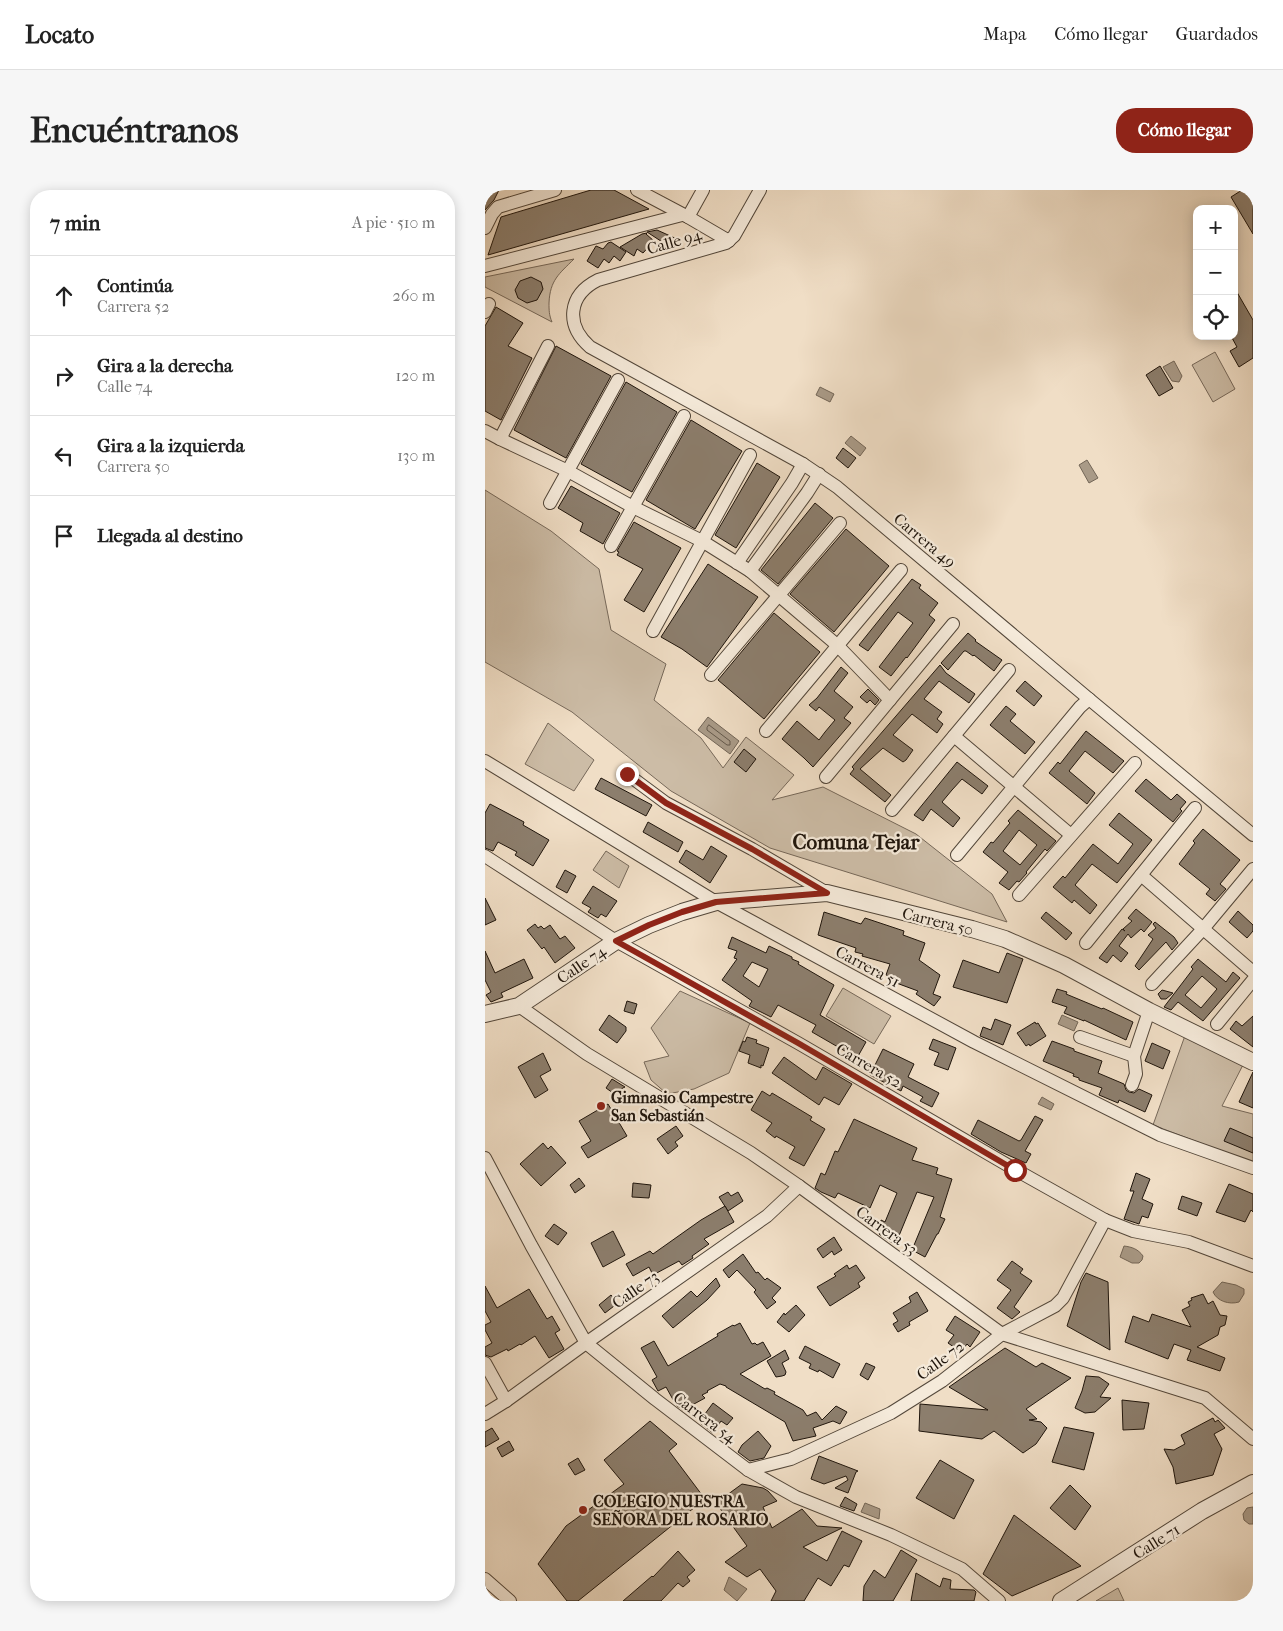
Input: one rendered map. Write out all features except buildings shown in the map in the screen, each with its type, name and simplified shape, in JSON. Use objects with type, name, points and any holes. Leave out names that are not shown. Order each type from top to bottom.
[{"type":"street","points":[[485,228],[488,212],[498,207],[555,190]]},
{"type":"street","points":[[638,190],[729,241],[734,236],[760,190]]},
{"type":"street","points":[[485,266],[685,216],[703,190]]},
{"type":"street","name":"Calle 94","points":[[577,299],[589,285],[598,280],[721,245],[729,241]]},
{"type":"street","name":"Carrera 49","points":[[577,299],[573,314],[574,323],[578,334],[590,347],[819,474],[848,496],[1089,700],[1253,835]]},
{"type":"street","points":[[500,440],[548,346]]},
{"type":"street","points":[[550,504],[618,380]]},
{"type":"street","points":[[611,546],[684,416]]},
{"type":"street","points":[[485,431],[500,440],[568,471],[633,507],[702,541],[751,571],[837,645],[890,700]]},
{"type":"street","points":[[653,631],[750,455]]},
{"type":"street","points":[[737,563],[793,483],[803,464]]},
{"type":"street","points":[[751,571],[819,474]]},
{"type":"street","points":[[711,675],[839,522]]},
{"type":"street","points":[[766,730],[901,570]]},
{"type":"street","points":[[826,777],[953,624]]},
{"type":"street","points":[[892,810],[1009,670]]},
{"type":"street","points":[[957,855],[1079,707],[1089,700]]},
{"type":"street","points":[[954,736],[1071,835]]},
{"type":"street","name":"Carrera 51","points":[[485,760],[716,902],[974,1042],[1151,1131],[1253,1168]]},
{"type":"street","points":[[1019,895],[1135,763]]},
{"type":"street","name":"Carrera 50","points":[[627,774],[666,803],[752,849],[827,893],[1005,939],[1064,965],[1149,1011],[1253,1062]]},
{"type":"street","points":[[1086,942],[1195,808]]},
{"type":"street","name":"Carrera 52","points":[[485,856],[616,941],[798,1043],[1015,1170],[1105,1220],[1133,1231],[1189,1242],[1253,1266]]},
{"type":"street","points":[[1152,984],[1253,869]]},
{"type":"street","points":[[1141,874],[1253,972]]},
{"type":"street","name":"Calle 74","points":[[485,1014],[519,1006],[616,941],[657,921],[682,912],[716,902],[827,893]]},
{"type":"street","points":[[1217,1024],[1253,980]]},
{"type":"street","name":"Carrera 53","points":[[519,1006],[587,1054],[751,1153],[1002,1334],[1205,1398],[1253,1438]]},
{"type":"street","points":[[1132,1085],[1136,1074],[1134,1056],[1149,1011]]},
{"type":"street","points":[[1080,1038],[1134,1056]]},
{"type":"street","name":"Carrera 54","points":[[485,1158],[586,1343],[655,1399],[748,1470],[796,1497],[891,1535],[962,1569],[999,1601]]},
{"type":"street","name":"Calle 73","points":[[485,1414],[767,1216],[799,1186]]},
{"type":"street","name":"Calle 72","points":[[748,1470],[791,1459],[891,1414],[942,1381],[1002,1334],[1055,1306],[1063,1298],[1105,1220]]},
{"type":"street","points":[[485,1363],[506,1401]]},
{"type":"street","name":"Calle 71","points":[[1061,1601],[1203,1511],[1253,1484]]},
{"type":"street","points":[[485,1579],[511,1601]]},
{"type":"shaded area","points":[[574,259],[553,283],[549,308],[552,322],[485,287],[485,277]]},
{"type":"shaded area","points":[[1215,352],[1235,389],[1213,402],[1192,365]]},
{"type":"shaded area","points":[[485,490],[551,531],[599,569],[611,630],[666,664],[654,700],[701,738],[723,768],[746,737],[794,775],[772,800],[823,787],[916,834],[992,894],[1007,922],[770,848],[671,791],[572,712],[485,662]]},
{"type":"shaded area","points":[[548,723],[594,760],[574,791],[525,764]]},
{"type":"shaded area","points":[[606,851],[629,866],[619,888],[593,870]]},
{"type":"shaded area","points":[[843,988],[891,1016],[874,1044],[826,1016]]},
{"type":"shaded area","points":[[680,991],[750,1023],[729,1073],[694,1089],[667,1094],[651,1080],[644,1062],[669,1056],[651,1028]]},
{"type":"shaded area","points":[[1187,1030],[1246,1059],[1222,1106],[1253,1114],[1253,1163],[1153,1125]]},
{"type":"shaded area","points":[[1118,1588],[1124,1601],[1096,1601]]},
{"type":"water","points":[[1174,361],[1182,376],[1179,382],[1172,381],[1163,367]]},
{"type":"water","points":[[820,387],[834,394],[830,402],[816,395]]},
{"type":"water","points":[[851,436],[866,448],[860,456],[845,443]]},
{"type":"water","points":[[1087,460],[1098,478],[1089,483],[1079,465]]},
{"type":"water","points":[[708,717],[739,741],[730,754],[698,730]]},
{"type":"water","points":[[1062,1015],[1078,1022],[1074,1031],[1058,1024]]},
{"type":"water","points":[[1042,1097],[1054,1104],[1051,1110],[1038,1104]]},
{"type":"water","points":[[1124,1246],[1139,1252],[1143,1256],[1142,1260],[1139,1263],[1132,1263],[1120,1257]]},
{"type":"water","points":[[1222,1282],[1244,1289],[1244,1294],[1239,1302],[1224,1302],[1217,1298],[1213,1292]]},
{"type":"water","points":[[865,1503],[880,1509],[879,1519],[861,1512]]},
{"type":"water","points":[[1253,1507],[1253,1524],[1249,1524],[1244,1520],[1243,1514],[1247,1508]]},
{"type":"water","points":[[729,1577],[747,1589],[737,1601],[724,1590]]},
{"type":"place","name":"Gimnasio Campestre San Sebastián","points":[[601,1106]]},
{"type":"place","name":"COLEGIO NUESTRA SEÑORA DEL ROSARIO","points":[[583,1510]]},
{"type":"district","name":"Comuna Tejar","points":[[856,842]]},
{"type":"route","points":[[627,774],[666,803],[752,849],[827,893],[716,902],[682,912],[616,941],[860,1078],[1015,1170]]}]
